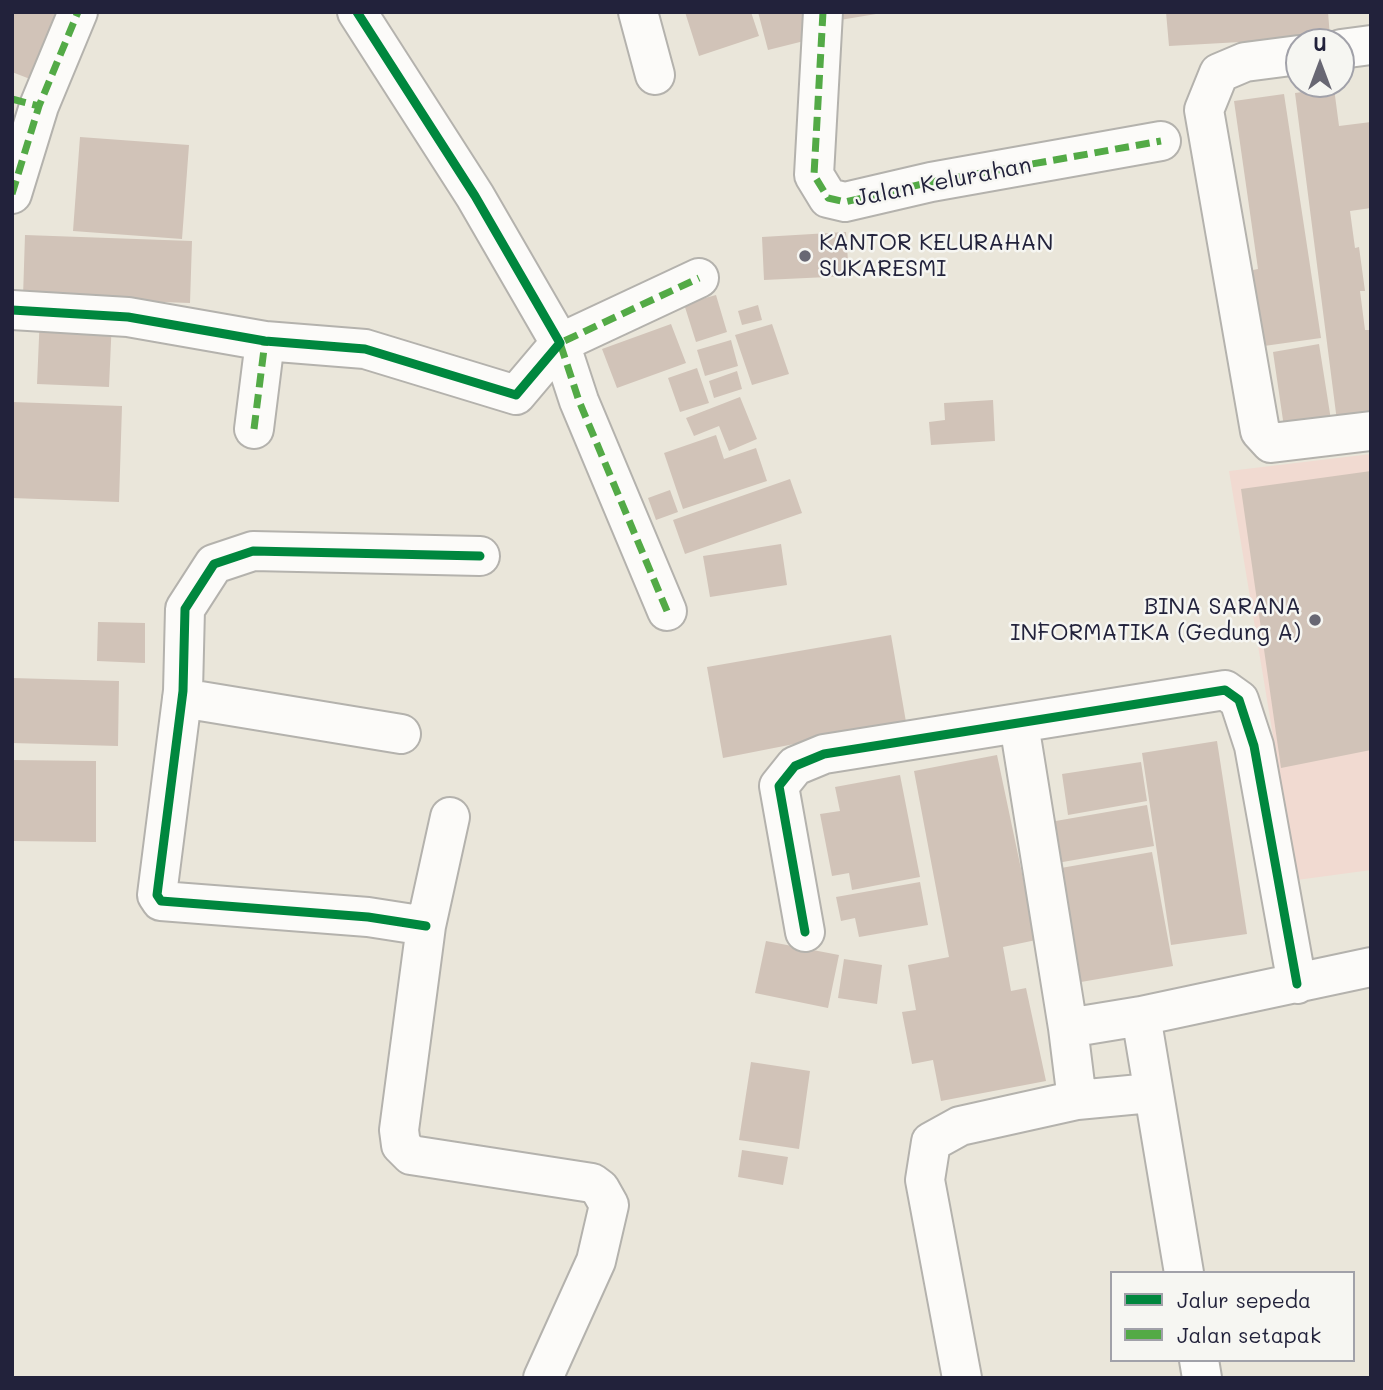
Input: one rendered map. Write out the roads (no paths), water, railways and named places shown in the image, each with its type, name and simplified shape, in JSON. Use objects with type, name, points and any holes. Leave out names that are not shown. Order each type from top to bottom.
[{"type":"street","points":[[12,194],[26,102],[78,12]]},
{"type":"street","points":[[357,12],[475,196],[560,343],[579,401],[667,611]]},
{"type":"street","points":[[638,12],[655,75]]},
{"type":"street","name":"Jalan Kelurahan","points":[[823,12],[814,174],[828,198],[845,202],[931,183],[1161,142]]},
{"type":"street","points":[[1285,57],[1245,62],[1219,73],[1204,110],[1260,431],[1271,443],[1371,431]]},
{"type":"street","points":[[12,310],[128,317],[265,341],[365,349],[516,395],[560,343],[699,278]]},
{"type":"street","points":[[254,429],[265,341]]},
{"type":"street","points":[[426,926],[368,917],[161,901],[157,895],[181,698],[185,609],[214,564],[253,551],[480,556]]},
{"type":"street","points":[[805,932],[779,786],[795,766],[824,754],[1205,692],[1225,691],[1239,700],[1254,746],[1297,984]]},
{"type":"street","points":[[181,698],[401,734]]},
{"type":"street","points":[[1018,723],[1068,1028],[1077,1100]]},
{"type":"street","points":[[450,817],[426,926],[399,1130],[401,1145],[411,1155],[592,1183],[609,1205],[596,1261],[543,1378]]},
{"type":"street","points":[[1068,1028],[1141,1016],[1371,967]]},
{"type":"street","points":[[1141,1016],[1151,1093],[1184,1271]]},
{"type":"street","points":[[962,1378],[925,1180],[931,1142],[960,1126],[1077,1100],[1151,1093]]},
{"type":"place","name":"KANTOR KELURAHAN SUKARESMI","points":[[805,256]]},
{"type":"place","name":"BINA SARANA INFORMATIKA (Gedung A)","points":[[1315,620]]}]
